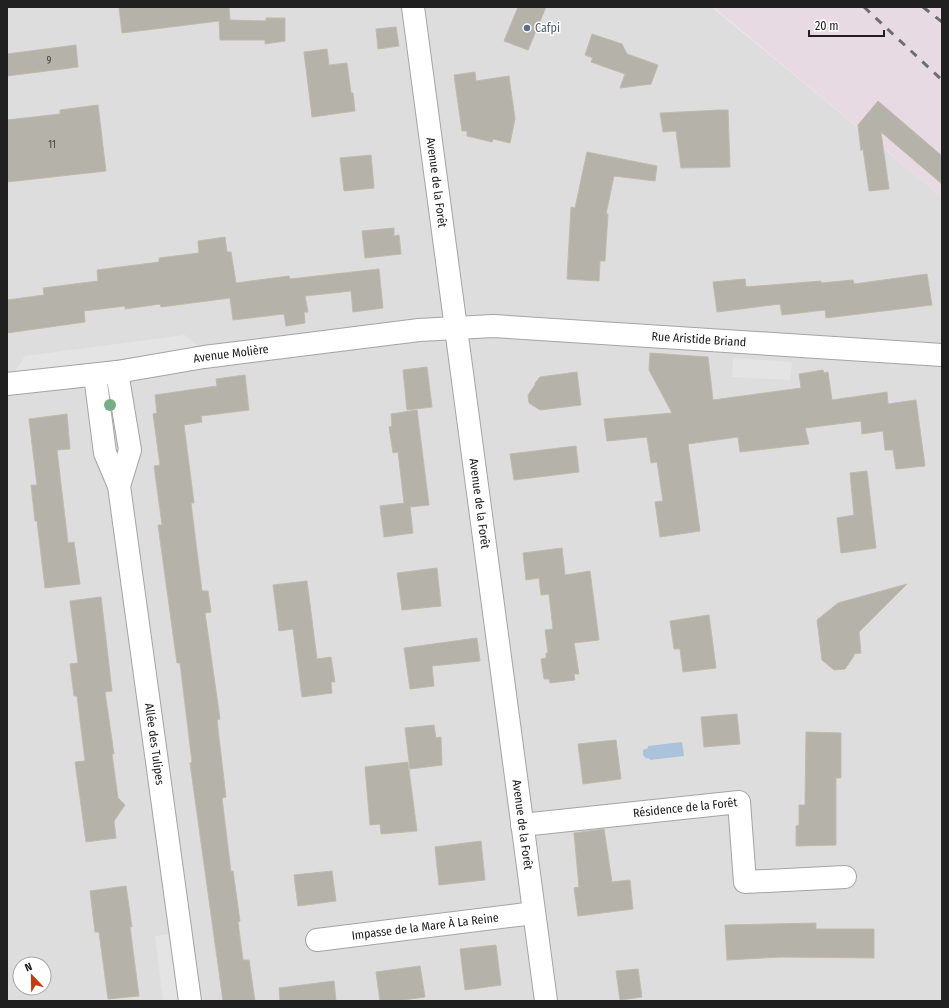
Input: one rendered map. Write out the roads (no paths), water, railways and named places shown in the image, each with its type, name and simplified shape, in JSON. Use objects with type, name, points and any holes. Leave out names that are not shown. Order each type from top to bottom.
[{"type":"street","name":"Avenue de la Forêt","points":[[413,7],[546,1001]]},
{"type":"street","name":"Rue Aristide Briand","points":[[456,328],[493,326],[942,355]]},
{"type":"street","name":"Avenue Molière","points":[[7,384],[95,375],[211,356],[419,330],[456,328]]},
{"type":"street","name":"Allée des Tulipes","points":[[117,372],[130,450],[120,486]]},
{"type":"street","name":"Allée des Tulipes","points":[[95,375],[105,453],[120,486],[190,1001]]},
{"type":"street","name":"Résidence de la Forêt","points":[[522,825],[739,802],[744,882],[845,877]]},
{"type":"street","name":"Impasse de la Mare À La Reine","points":[[316,940],[534,912]]},
{"type":"water","points":[[682,742],[684,756],[650,760],[643,755],[643,750],[648,748],[648,746]]},
{"type":"railway","points":[[864,7],[942,80]]},
{"type":"railway","points":[[923,7],[942,22]]},
{"type":"place","name":"Cafpi","points":[[527,28]]}]
